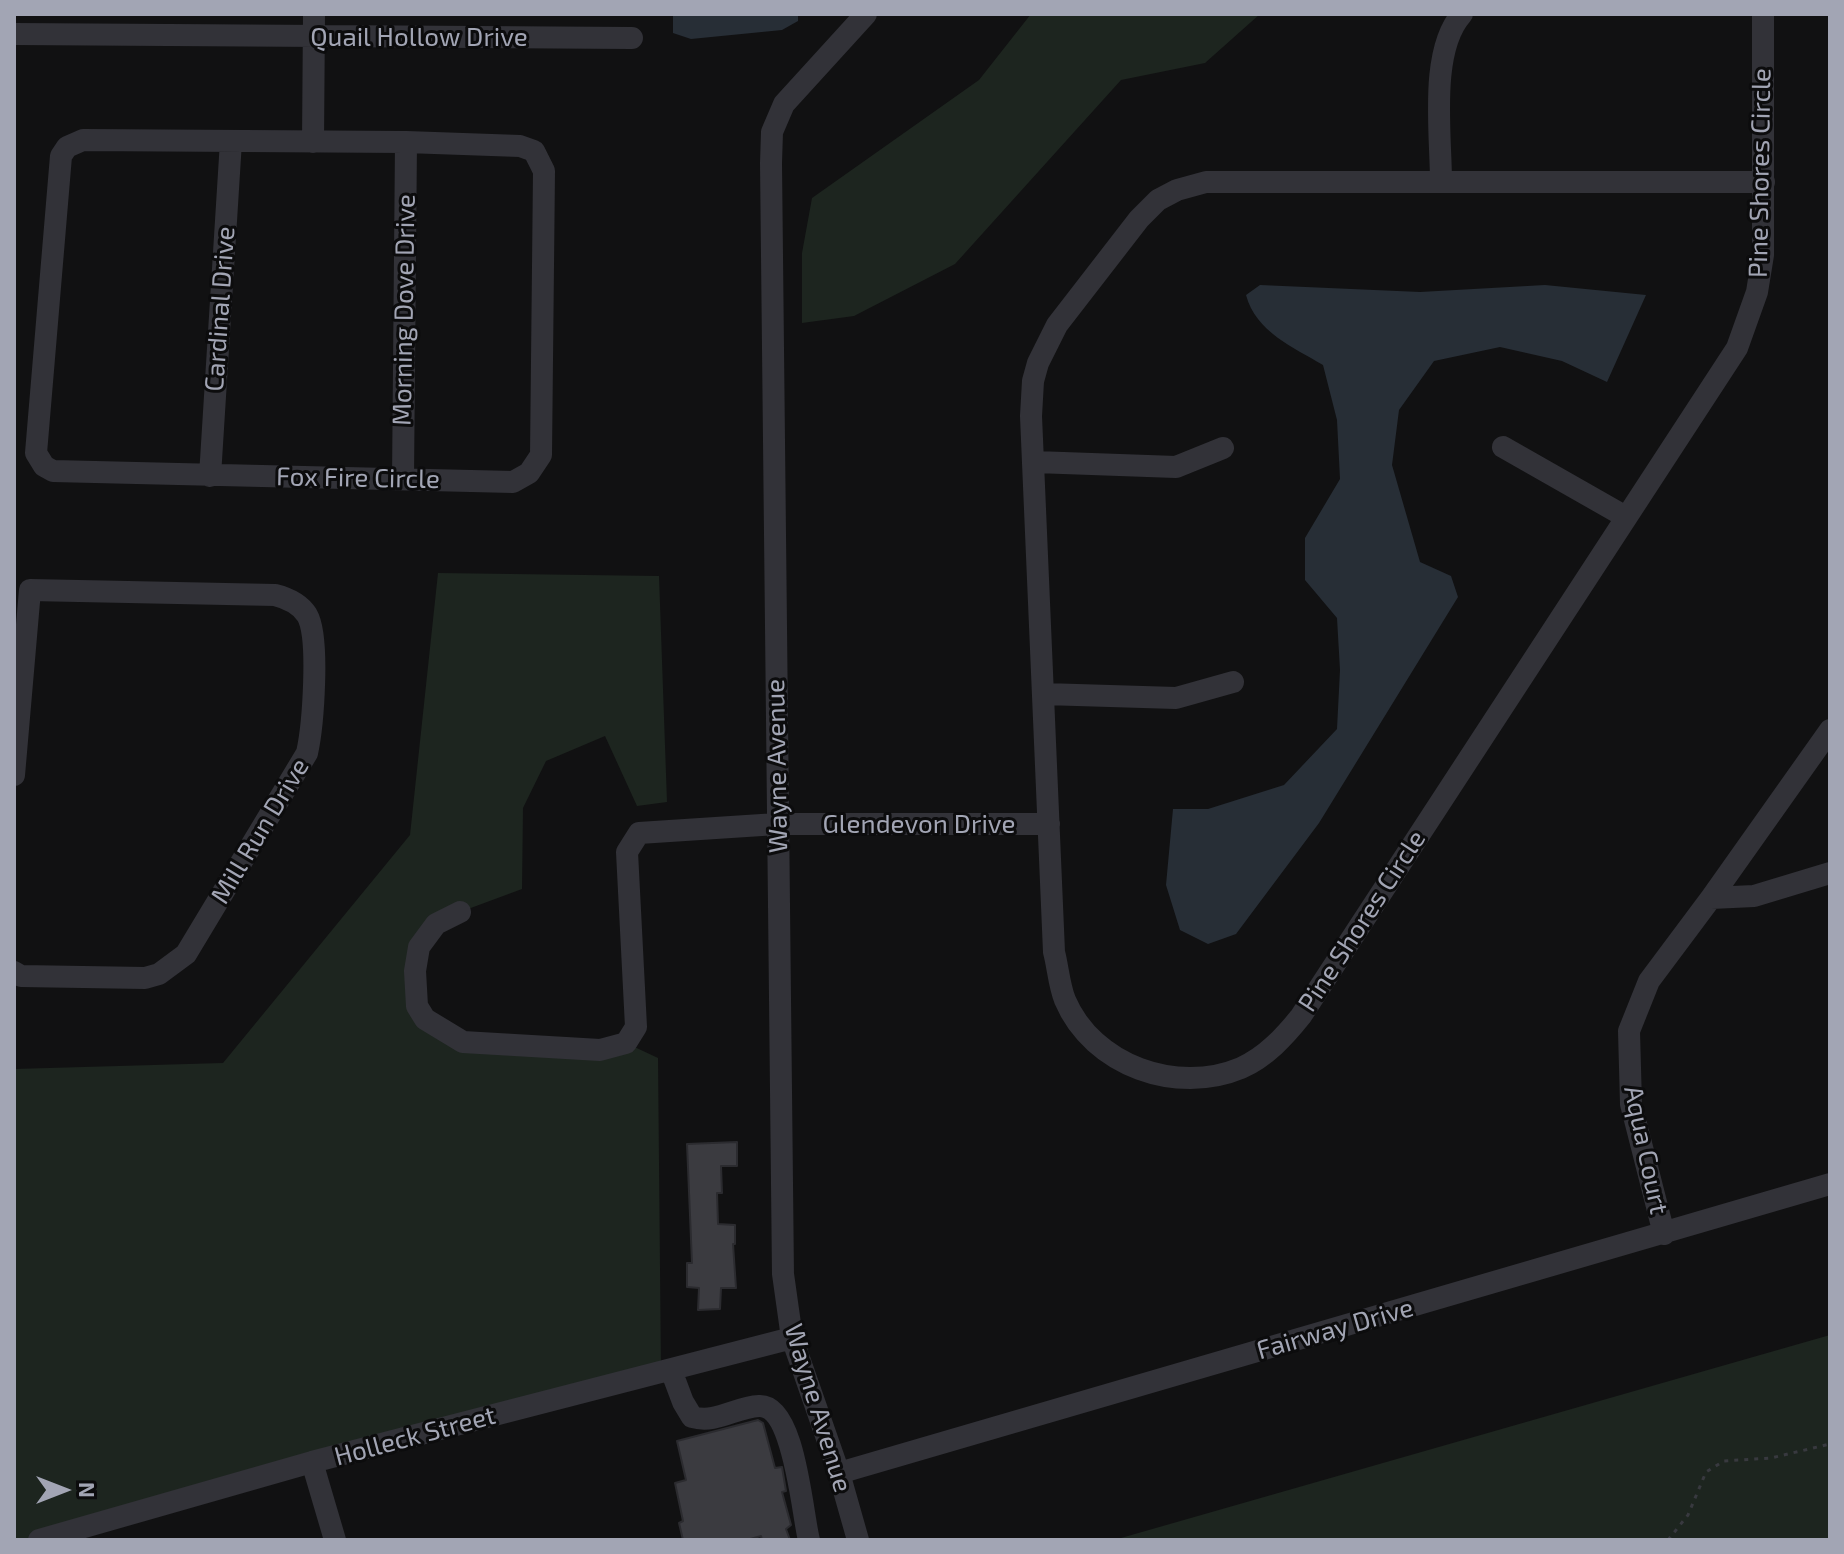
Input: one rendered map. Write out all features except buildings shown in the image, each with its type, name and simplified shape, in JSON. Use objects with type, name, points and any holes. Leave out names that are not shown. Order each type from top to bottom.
[{"type":"street","name":"Wayne Avenue","points":[[858,1540],[839,1473],[792,1338],[783,1274],[772,132],[784,104],[866,14]]},
{"type":"street","points":[[1441,182],[1440,63],[1452,25],[1462,14]]},
{"type":"street","name":"Pine Shores Circle","points":[[1763,14],[1764,182],[1763,255],[1757,292],[1737,348],[1301,1016],[1282,1040],[1242,1067],[1203,1078],[1173,1078],[1137,1069],[1108,1053],[1083,1029],[1065,1000],[1054,952],[1031,416],[1033,381],[1038,363],[1057,325],[1139,219],[1158,200],[1177,190],[1206,182],[1764,182]]},
{"type":"street","points":[[313,142],[314,25]]},
{"type":"street","name":"Quail Hollow Drive","points":[[14,34],[314,25],[632,38]]},
{"type":"street","name":"Fox Fire Circle","points":[[83,140],[231,141],[406,142],[520,146],[534,151],[544,171],[541,455],[529,473],[513,482],[53,471],[44,466],[36,453],[61,156],[67,147],[83,140]]},
{"type":"street","name":"Cardinal Drive","points":[[210,476],[231,141]]},
{"type":"street","name":"Morning Dove Drive","points":[[403,479],[406,142]]},
{"type":"street","points":[[1503,447],[1626,517]]},
{"type":"street","points":[[1035,462],[1176,467],[1223,448]]},
{"type":"street","name":"Mill Run Drive","points":[[14,775],[22,590],[275,595],[290,599],[307,614],[314,636],[312,731],[307,753],[186,954],[159,974],[145,978],[21,976],[14,972]]},
{"type":"street","points":[[1044,694],[1176,698],[1233,682]]},
{"type":"street","name":"Aqua Court","points":[[1664,1234],[1631,1104],[1629,1031],[1649,981],[1830,730]]},
{"type":"street","name":"Glendevon Drive","points":[[460,912],[436,924],[419,947],[415,971],[417,1006],[425,1019],[463,1042],[600,1050],[626,1043],[636,1027],[627,852],[639,833],[777,824],[1049,824]]},
{"type":"street","points":[[1711,898],[1754,896],[1830,873]]},
{"type":"street","name":"Fairway Drive","points":[[839,1473],[1830,1184]]},
{"type":"street","name":"Holleck Street","points":[[39,1540],[312,1462],[792,1338]]},
{"type":"street","points":[[671,1370],[692,1417],[718,1418],[759,1406],[776,1412],[785,1427],[797,1473],[809,1540]]},
{"type":"street","points":[[312,1462],[335,1540]]},
{"type":"path","points":[[1668,1540],[1688,1515],[1706,1472],[1724,1461],[1771,1458],[1830,1444]]},
{"type":"shaded area","points":[[673,14],[798,14],[798,21],[782,30],[691,39],[673,33]]},
{"type":"shaded area","points":[[1031,14],[1260,14],[1205,63],[1121,80],[955,264],[854,316],[802,323],[802,253],[812,198],[979,80]]},
{"type":"shaded area","points":[[1260,285],[1420,292],[1545,285],[1646,295],[1607,382],[1562,361],[1500,347],[1434,361],[1399,410],[1392,465],[1420,562],[1451,576],[1458,597],[1319,823],[1236,934],[1208,944],[1180,930],[1166,885],[1173,809],[1208,809],[1284,785],[1337,729],[1340,670],[1337,618],[1305,580],[1305,538],[1340,479],[1337,420],[1323,365],[1277,337],[1251,308],[1246,295]]},
{"type":"shaded area","points":[[438,573],[659,576],[667,802],[637,806],[605,736],[546,761],[523,808],[522,889],[460,912],[419,947],[417,1006],[463,1042],[626,1043],[658,1058],[661,1372],[42,1540],[14,1540],[14,1069],[223,1063],[410,835]]},
{"type":"shaded area","points":[[1830,1335],[1830,1540],[1114,1540]]}]
